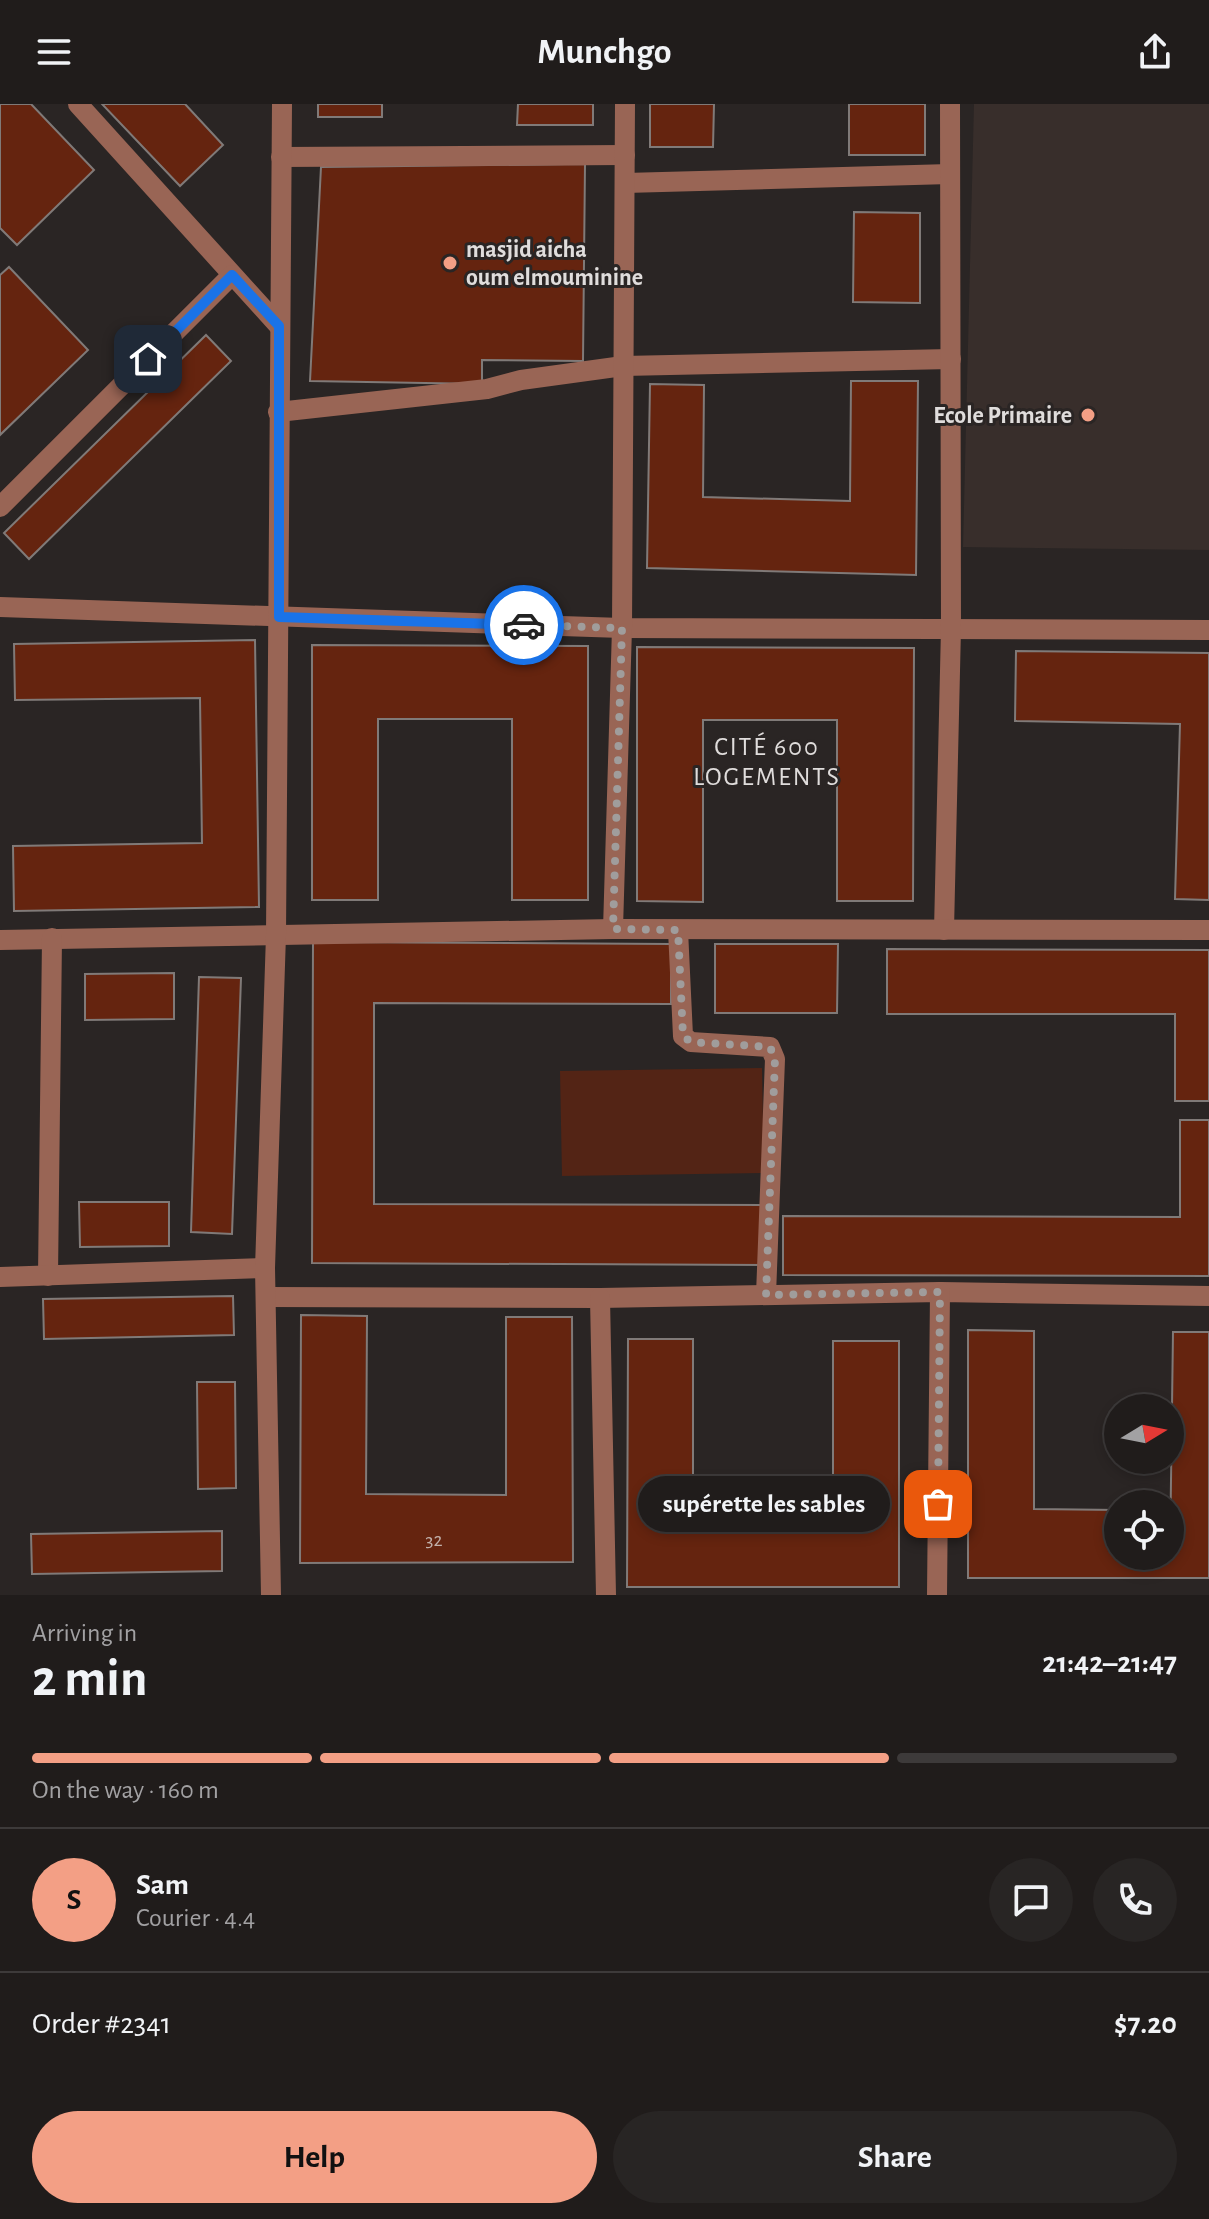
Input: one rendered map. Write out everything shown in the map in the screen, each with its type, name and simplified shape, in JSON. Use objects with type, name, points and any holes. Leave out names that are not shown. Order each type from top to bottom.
[{"type":"street","points":[[78,104],[279,326]]},
{"type":"street","points":[[271,1595],[265,1268],[276,935],[282,104]]},
{"type":"street","points":[[613,929],[622,628],[625,104]]},
{"type":"street","points":[[944,930],[951,628],[950,104]]},
{"type":"street","points":[[281,157],[625,155]]},
{"type":"street","points":[[625,183],[950,174]]},
{"type":"street","points":[[0,507],[232,275]]},
{"type":"street","points":[[278,412],[487,389],[521,380],[623,366],[951,359]]},
{"type":"street","points":[[0,628],[0,607],[622,628],[1209,630]]},
{"type":"street","points":[[0,940],[613,929],[1209,930]]},
{"type":"street","points":[[678,930],[683,1036],[691,1042],[758,1043],[770,1047],[775,1059],[766,1295]]},
{"type":"street","points":[[48,1276],[52,938]]},
{"type":"street","points":[[0,1277],[265,1268]]},
{"type":"street","points":[[937,1595],[940,1292]]},
{"type":"street","points":[[266,1297],[600,1298],[940,1292],[1209,1296]]},
{"type":"street","points":[[600,1298],[606,1595]]},
{"type":"shaded area","name":"Ecole Primaire","points":[[974,104],[1209,104],[1209,550],[963,547]]},
{"type":"shaded area","points":[[762,1068],[764,1173],[562,1176],[560,1071]]},
{"type":"building","points":[[0,104],[31,104],[94,170],[17,245],[0,228]]},
{"type":"building","points":[[102,104],[185,104],[223,145],[180,186]]},
{"type":"building","points":[[318,104],[382,104],[382,117],[318,117]]},
{"type":"building","points":[[518,104],[593,104],[593,125],[517,125]]},
{"type":"building","points":[[650,104],[714,104],[713,147],[650,147]]},
{"type":"building","points":[[849,104],[925,104],[925,155],[849,155]]},
{"type":"building","name":"masjid aicha oum elmouminine","points":[[585,164],[583,361],[482,360],[482,384],[310,381],[321,167]]},
{"type":"building","points":[[854,212],[920,213],[920,303],[853,302]]},
{"type":"building","points":[[9,267],[88,350],[0,435],[0,275]]},
{"type":"building","points":[[206,335],[231,361],[29,559],[4,533]]},
{"type":"building","points":[[851,381],[918,381],[916,575],[647,568],[650,384],[704,385],[703,497],[850,501]]},
{"type":"building","points":[[255,640],[259,907],[14,911],[13,846],[202,843],[200,698],[15,700],[14,644]]},
{"type":"building","points":[[312,645],[588,646],[588,900],[512,900],[512,719],[378,719],[378,900],[312,900]]},
{"type":"building","points":[[637,647],[914,648],[913,901],[837,901],[837,720],[703,720],[703,902],[637,901]]},
{"type":"building","points":[[1016,651],[1209,653],[1209,900],[1175,899],[1180,724],[1015,721]]},
{"type":"building","points":[[313,942],[671,944],[671,1004],[374,1003],[374,1204],[765,1205],[764,1265],[312,1263]]},
{"type":"building","points":[[715,944],[838,944],[837,1013],[715,1013]]},
{"type":"building","points":[[887,949],[1209,950],[1209,1101],[1175,1101],[1175,1014],[887,1014]]},
{"type":"building","points":[[174,973],[174,1019],[85,1020],[85,974]]},
{"type":"building","points":[[199,977],[241,978],[232,1234],[191,1232]]},
{"type":"building","points":[[1180,1120],[1209,1120],[1209,1276],[783,1275],[783,1216],[1180,1217]]},
{"type":"building","points":[[79,1202],[169,1202],[169,1246],[80,1247]]},
{"type":"building","points":[[233,1296],[234,1335],[44,1339],[43,1299]]},
{"type":"building","points":[[301,1315],[367,1316],[366,1494],[506,1495],[506,1317],[572,1317],[573,1562],[300,1563]]},
{"type":"building","points":[[968,1330],[1034,1331],[1034,1509],[1104,1510],[1104,1570],[1184,1570],[1184,1490],[1171,1490],[1171,1474],[1184,1474],[1184,1394],[1172,1394],[1173,1332],[1209,1332],[1209,1578],[968,1578]]},
{"type":"building","points":[[628,1339],[693,1339],[693,1518],[833,1519],[833,1341],[899,1341],[899,1587],[627,1587]]},
{"type":"building","points":[[197,1382],[235,1382],[236,1488],[198,1489]]},
{"type":"building","points":[[222,1531],[222,1571],[32,1574],[31,1534]]},
{"type":"way so far","points":[[524,625],[622,628],[613,929],[678,930],[680,1025],[683,1036],[691,1042],[758,1043],[770,1047],[775,1059],[766,1295],[940,1292],[938,1504]]},
{"type":"place","name":"masjid aicha oum elmouminine","points":[[450,263]]},
{"type":"place","name":"Ecole Primaire","points":[[1088,415]]},
{"type":"place","name":"supérette les sables","points":[[938,1504]]},
{"type":"district","name":"CITÉ 600 LOGEMENTS","points":[[767,761]]},
{"type":"route","points":[[148,359],[232,275],[279,326],[279,617],[524,625]]}]
